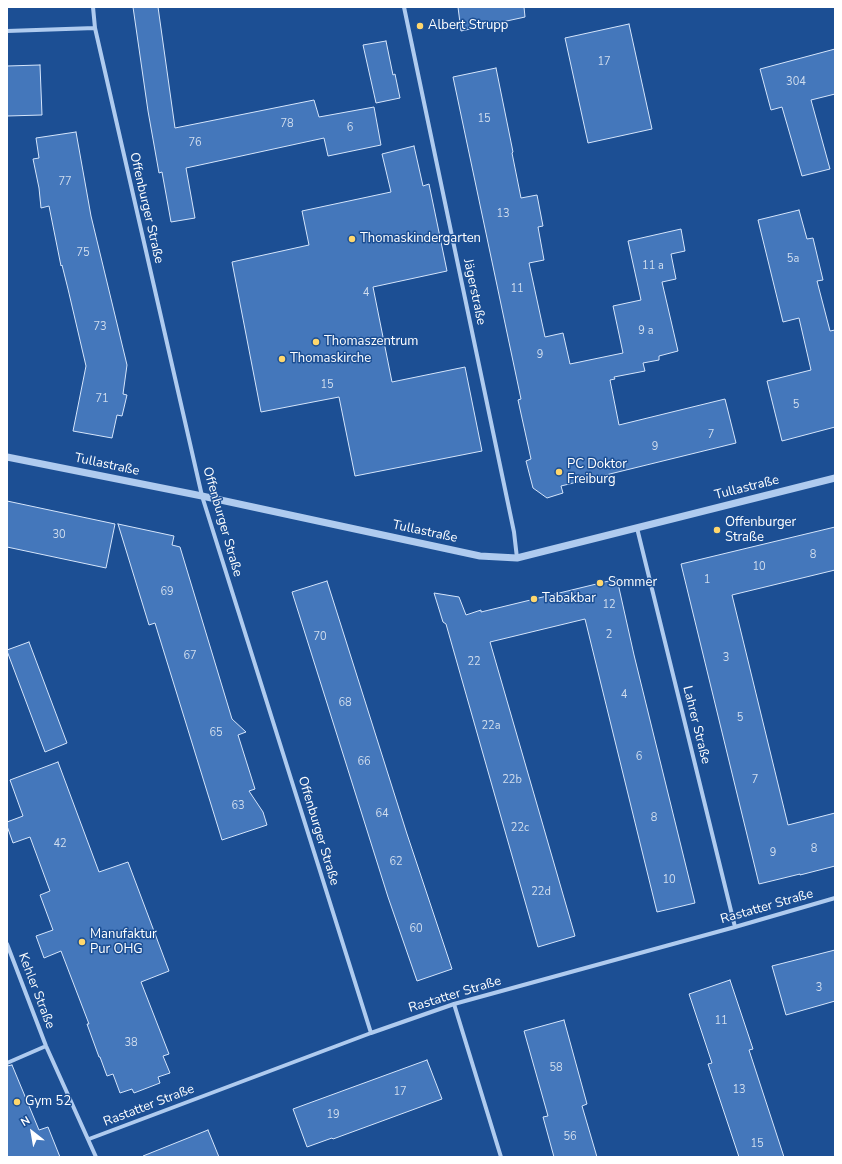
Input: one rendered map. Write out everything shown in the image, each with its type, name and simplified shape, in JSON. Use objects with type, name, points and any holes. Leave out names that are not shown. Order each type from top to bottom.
[{"type":"street","name":"Offenburger Straße","points":[[93,7],[95,28],[202,496],[371,1032]]},
{"type":"street","name":"Jägerstraße","points":[[404,7],[514,532],[517,558]]},
{"type":"street","points":[[7,31],[95,28]]},
{"type":"street","name":"Tullastraße","points":[[7,457],[202,496],[480,556],[517,558],[835,478]]},
{"type":"street","name":"Lahrer Straße","points":[[637,528],[735,927]]},
{"type":"street","name":"Rastatter Straße","points":[[89,1139],[371,1032],[454,1004],[835,898]]},
{"type":"street","name":"Kehler Straße","points":[[7,944],[46,1046],[96,1157]]},
{"type":"street","points":[[454,1004],[501,1157]]},
{"type":"street","name":"Kehler Straße","points":[[7,1063],[46,1046]]},
{"type":"building","points":[[133,7],[158,7],[175,128],[314,100],[319,117],[374,107],[381,145],[328,156],[324,138],[186,168],[195,218],[171,222],[162,172],[159,173],[148,111]]},
{"type":"building","points":[[458,7],[524,7],[525,17],[461,31]]},
{"type":"building","points":[[629,24],[652,129],[588,143],[565,38]]},
{"type":"building","points":[[386,41],[393,75],[395,74],[400,98],[376,103],[363,45]]},
{"type":"building","points":[[835,49],[835,94],[811,100],[830,169],[802,176],[782,107],[771,110],[760,69]]},
{"type":"building","points":[[40,65],[42,115],[7,116],[7,66]]},
{"type":"building","points":[[496,68],[521,198],[537,195],[543,226],[538,227],[544,260],[529,263],[545,337],[563,333],[570,364],[623,353],[613,306],[641,300],[628,241],[681,229],[685,251],[671,254],[676,279],[662,282],[678,351],[659,356],[659,360],[643,363],[645,371],[614,377],[615,379],[610,380],[619,425],[725,399],[736,443],[561,486],[563,493],[547,498],[533,488],[526,461],[531,459],[518,400],[521,399],[453,77]]},
{"type":"building","points":[[76,132],[91,216],[127,365],[123,394],[127,395],[122,416],[117,415],[112,438],[73,431],[86,366],[62,265],[61,266],[49,206],[41,208],[39,188],[33,159],[39,158],[36,138]]},
{"type":"building","name":"Thomaszentrum","points":[[414,146],[423,186],[429,184],[447,271],[373,287],[392,382],[465,367],[482,451],[355,476],[339,397],[261,412],[232,262],[309,245],[302,211],[391,192],[382,154]]},
{"type":"building","points":[[799,210],[807,239],[813,238],[823,280],[817,281],[830,331],[835,330],[835,427],[782,441],[767,381],[811,370],[799,318],[783,322],[758,220]]},
{"type":"building","points":[[7,501],[115,524],[106,568],[7,547]]},
{"type":"building","points":[[118,524],[174,536],[172,545],[180,547],[232,719],[246,732],[238,735],[255,789],[249,791],[263,812],[267,825],[222,840],[155,623],[149,625]]},
{"type":"building","points":[[835,527],[835,570],[732,595],[788,825],[835,813],[835,866],[759,884],[681,564]]},
{"type":"building","points":[[617,579],[634,655],[695,903],[657,912],[585,619],[490,642],[575,936],[538,947],[446,624],[443,622],[434,593],[459,597],[466,615],[481,610],[481,612]]},
{"type":"building","points":[[327,581],[407,834],[452,969],[417,981],[388,897],[292,592]]},
{"type":"building","points":[[29,642],[67,743],[45,752],[7,651]]},
{"type":"building","points":[[58,762],[99,872],[128,862],[169,971],[141,982],[169,1054],[163,1056],[170,1073],[158,1077],[160,1083],[134,1093],[132,1089],[120,1093],[113,1074],[107,1076],[61,951],[44,958],[36,936],[53,930],[40,895],[50,891],[30,837],[13,843],[7,826],[7,822],[23,816],[10,780]]},
{"type":"building","points":[[835,950],[835,1001],[786,1015],[772,966]]},
{"type":"building","points":[[730,980],[753,1049],[749,1050],[784,1157],[739,1157],[708,1064],[712,1063],[689,994]]},
{"type":"building","points":[[564,1020],[587,1104],[582,1106],[597,1157],[554,1157],[543,1117],[548,1116],[524,1031]]},
{"type":"building","points":[[427,1060],[442,1099],[307,1147],[293,1109]]},
{"type":"building","name":"Gym 52","points":[[12,1065],[39,1130],[48,1127],[60,1157],[7,1157],[7,1066]]},
{"type":"building","points":[[208,1130],[219,1157],[143,1157],[143,1156]]},
{"type":"place","name":"Albert Strupp","points":[[420,26]]},
{"type":"place","name":"Thomaskindergarten","points":[[352,239]]},
{"type":"place","name":"Thomaszentrum","points":[[316,342]]},
{"type":"place","name":"Thomaskirche","points":[[282,359]]},
{"type":"place","name":"PC Doktor Freiburg","points":[[559,472]]},
{"type":"place","name":"Offenburger Straße","points":[[717,530]]},
{"type":"place","name":"Sommer","points":[[600,583]]},
{"type":"place","name":"Tabakbar","points":[[534,599]]},
{"type":"place","name":"Manufaktur Pur OHG","points":[[82,942]]},
{"type":"place","name":"Gym 52","points":[[17,1102]]}]
